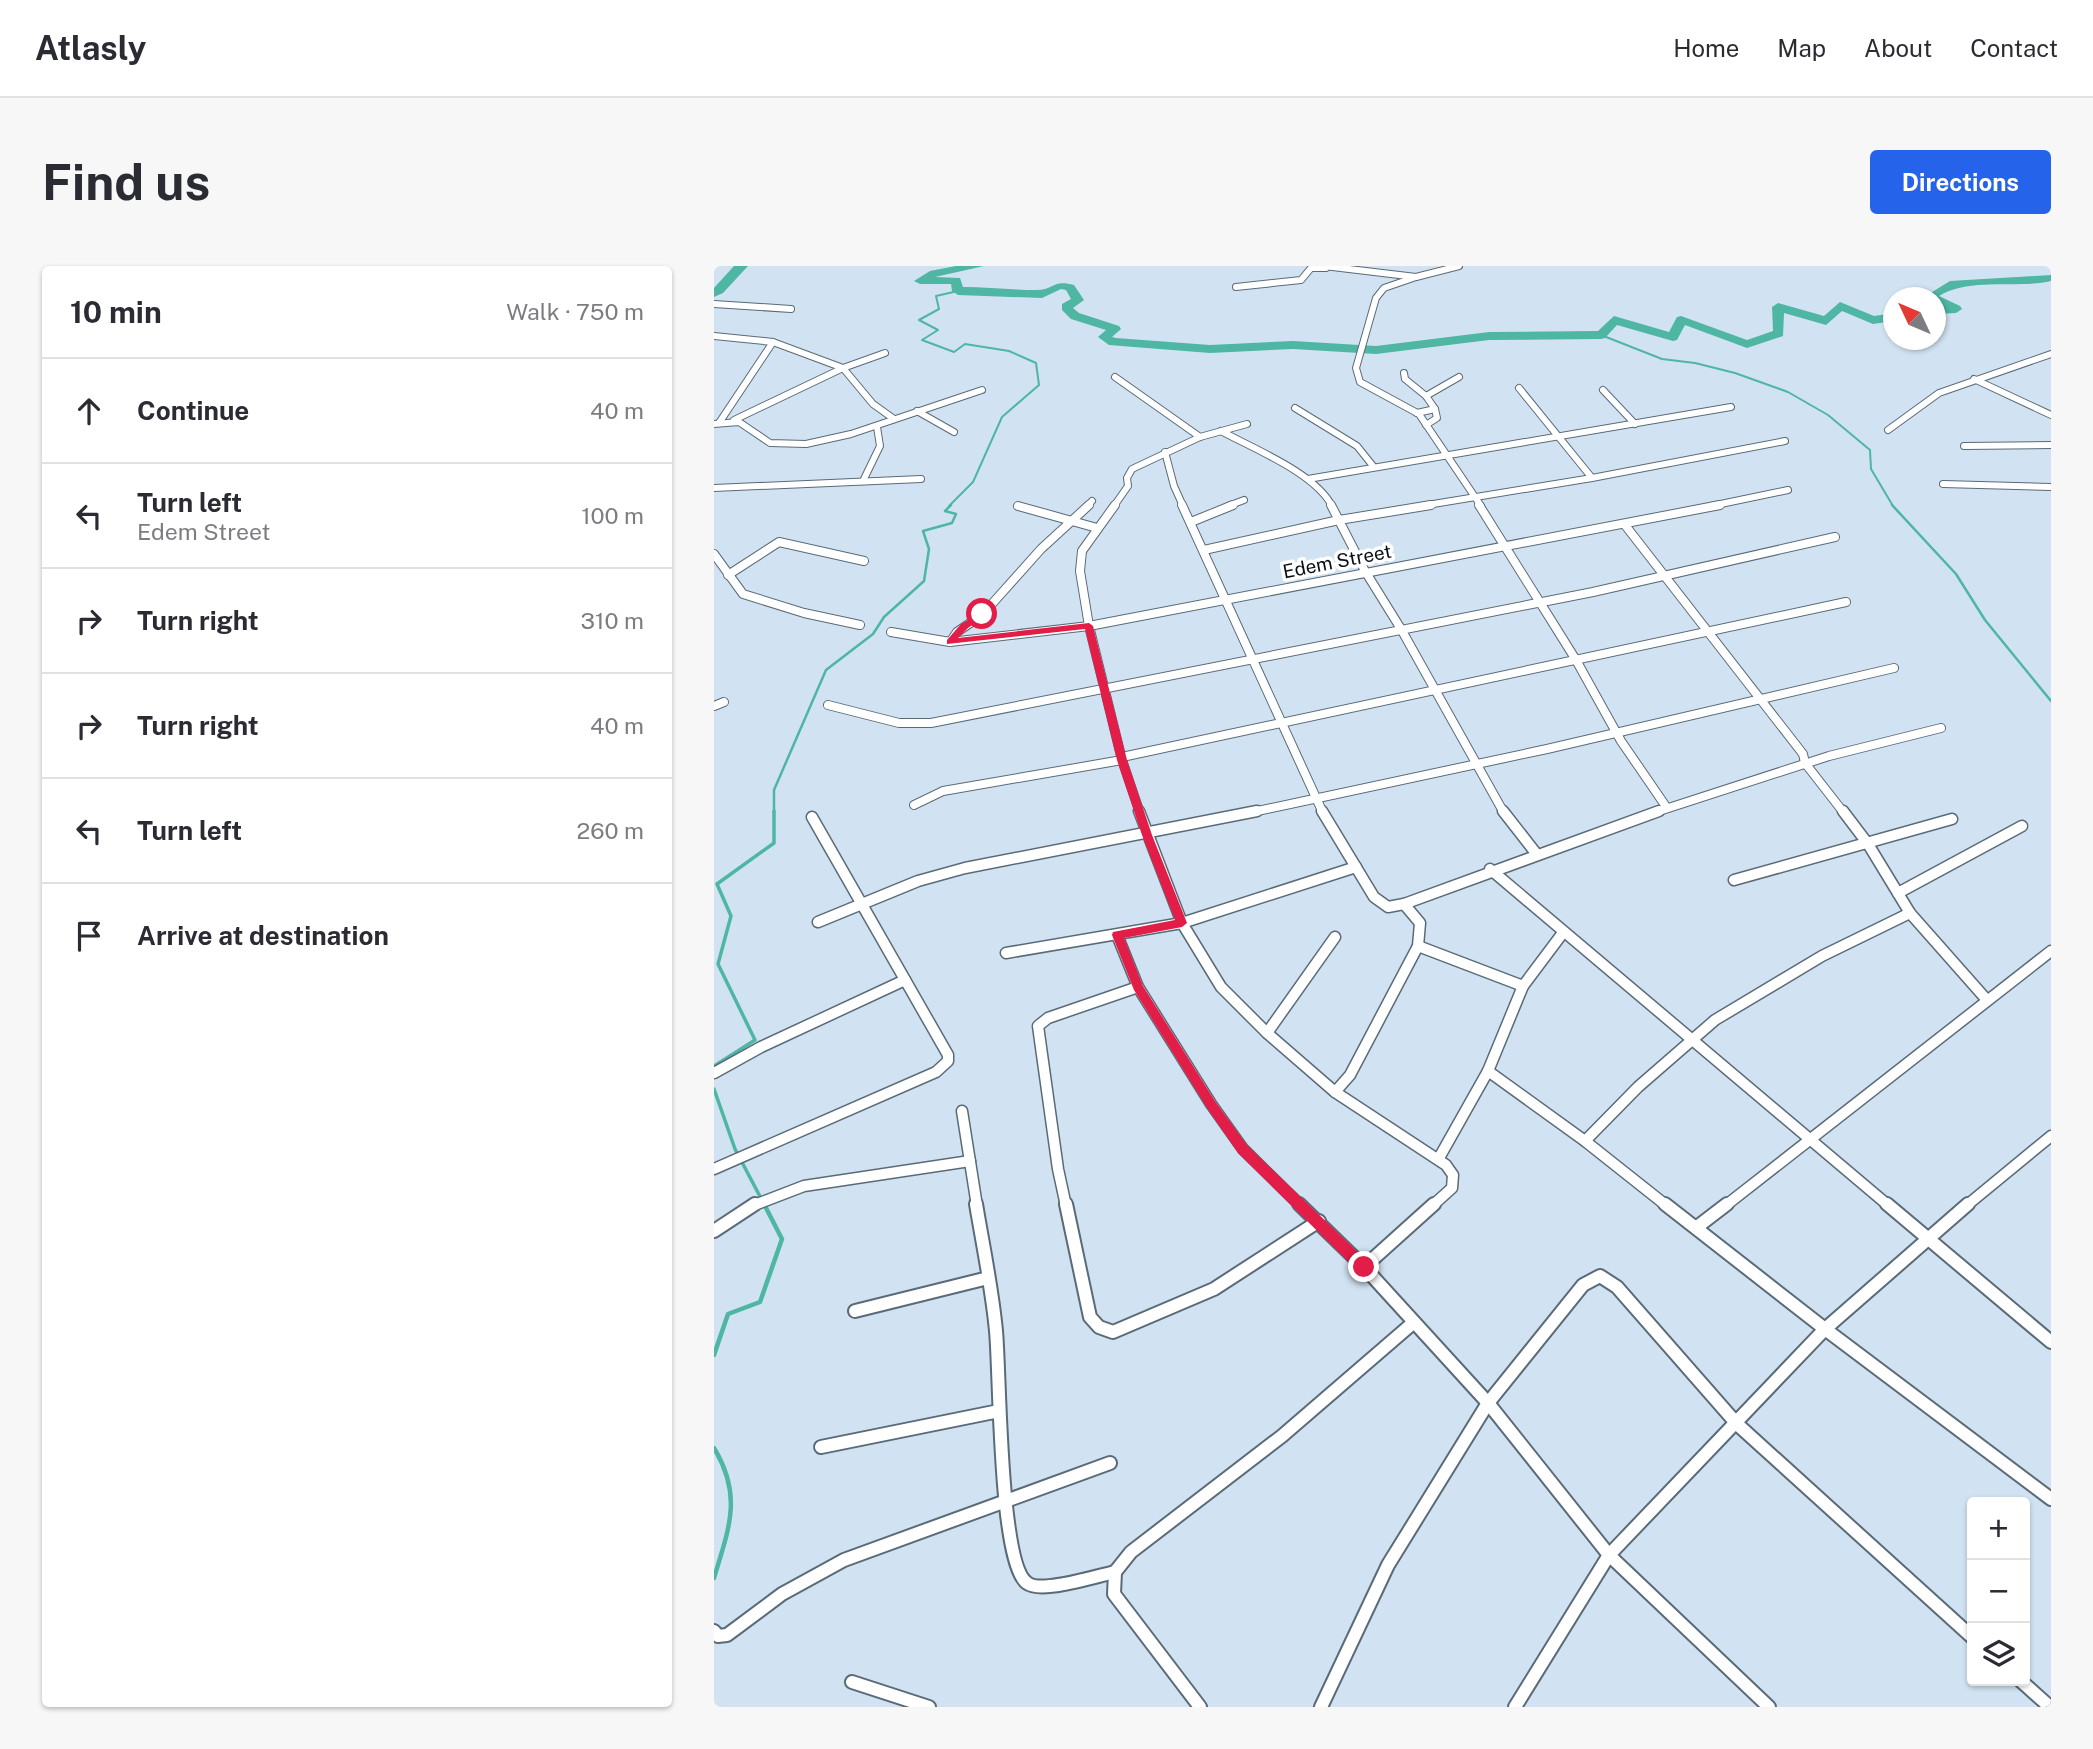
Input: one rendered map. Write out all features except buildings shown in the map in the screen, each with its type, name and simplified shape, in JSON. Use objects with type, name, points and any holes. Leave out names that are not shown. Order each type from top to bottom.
[{"type":"street","points":[[1459,266],[1384,288],[1377,298],[1356,368],[1360,382],[1417,413],[1426,425],[1474,496],[1576,660],[1617,732],[1667,808]]},
{"type":"street","points":[[1236,287],[1301,280],[1311,268],[1325,267],[1416,277]]},
{"type":"street","points":[[714,304],[791,309]]},
{"type":"street","points":[[714,336],[773,342],[843,368],[873,404],[894,418]]},
{"type":"street","points":[[717,423],[773,342]]},
{"type":"street","points":[[717,423],[734,420],[843,368],[885,353]]},
{"type":"street","points":[[1888,430],[1930,398],[1974,379],[2051,354]]},
{"type":"street","points":[[1404,373],[1411,385],[1426,396],[1436,409],[1437,418],[1426,425]]},
{"type":"street","points":[[1115,377],[1200,437]]},
{"type":"street","points":[[1426,396],[1459,377]]},
{"type":"street","points":[[1974,379],[2051,415]]},
{"type":"street","points":[[1519,388],[1592,478]]},
{"type":"street","points":[[734,420],[760,439],[773,444],[821,442],[877,427],[894,418],[982,390]]},
{"type":"street","points":[[1603,390],[1635,424]]},
{"type":"street","points":[[2039,410],[2051,406]]},
{"type":"street","points":[[1308,479],[1444,452],[1557,437],[1731,407]]},
{"type":"street","points":[[1295,408],[1357,446],[1373,466]]},
{"type":"street","points":[[1417,413],[1436,409]]},
{"type":"street","points":[[917,411],[954,432]]},
{"type":"street","points":[[1247,424],[1200,437],[1132,469],[1127,478],[1128,486],[1082,551],[1080,571],[1089,626],[1122,759],[1147,835],[1182,923],[1221,987],[1267,1033],[1335,1092],[1439,1158],[1452,1170],[1452,1188],[1364,1267]]},
{"type":"street","points":[[863,481],[880,446],[877,427]]},
{"type":"street","points":[[1222,431],[1308,479],[1326,494],[1365,571],[1436,690],[1502,810],[1535,852]]},
{"type":"street","points":[[1204,550],[1339,520],[1592,478],[1786,441]]},
{"type":"street","points":[[1964,446],[2051,445]]},
{"type":"street","points":[[1165,452],[1174,486],[1315,800],[1374,897],[1388,907],[1404,904],[1535,852],[1805,763],[1890,737],[1941,728]]},
{"type":"street","points":[[714,488],[920,478]]},
{"type":"street","points":[[1944,484],[2051,486]]},
{"type":"street","name":"Edem Street","points":[[891,632],[950,642],[1089,626],[1365,571],[1625,524],[1788,490]]},
{"type":"street","points":[[1191,522],[1244,500]]},
{"type":"street","points":[[950,642],[957,632],[987,609],[1041,549],[1072,523],[1092,501]]},
{"type":"street","points":[[1018,506],[1097,528]]},
{"type":"street","points":[[1625,524],[1803,754],[1805,763],[1868,844],[1910,913],[1986,999]]},
{"type":"street","points":[[828,705],[915,724],[1107,690],[1252,658],[1664,576],[1835,537]]},
{"type":"street","points":[[728,575],[779,542],[864,561]]},
{"type":"street","points":[[714,554],[743,594],[804,614],[860,625]]},
{"type":"street","points":[[914,805],[943,791],[1122,759],[1846,602]]},
{"type":"street","points":[[818,922],[918,881],[965,868],[1147,835],[1315,800],[1762,701],[1894,668]]},
{"type":"street","points":[[714,706],[724,702]]},
{"type":"street","points":[[714,1169],[944,1067],[948,1055],[812,817]]},
{"type":"street","points":[[1734,880],[1952,819]]},
{"type":"street","points":[[1898,892],[2022,826]]},
{"type":"street","points":[[1006,953],[1182,923],[1356,867]]},
{"type":"street","points":[[1490,869],[1562,934],[1693,1040],[1925,1239],[2051,1342]]},
{"type":"street","points":[[1335,1092],[1350,1075],[1418,946],[1420,923],[1404,904]]},
{"type":"street","points":[[1585,1141],[1638,1087],[1715,1020],[1822,956],[1910,913]]},
{"type":"street","points":[[1439,1158],[1488,1071],[1523,986],[1562,934]]},
{"type":"street","points":[[1117,935],[1138,987],[1211,1104],[1243,1149],[1364,1267],[1488,1403],[1609,1555],[1769,1707]]},
{"type":"street","points":[[1267,1033],[1335,937]]},
{"type":"street","points":[[1418,946],[1523,986]]},
{"type":"street","points":[[1696,1227],[2051,951]]},
{"type":"street","points":[[714,1073],[761,1047],[905,979]]},
{"type":"street","points":[[1138,987],[1048,1018],[1038,1026],[1058,1169],[1090,1317],[1099,1327],[1113,1332],[1213,1289],[1319,1221]]},
{"type":"street","points":[[1488,1071],[1585,1141],[1825,1329],[2051,1499]]},
{"type":"street","points":[[962,1111],[996,1331],[1004,1499],[1018,1573],[1027,1584],[1041,1588],[1115,1572]]},
{"type":"street","points":[[1515,1707],[1609,1555],[1825,1329],[1925,1239],[2051,1136]]},
{"type":"street","points":[[714,1231],[756,1202],[804,1186],[970,1161]]},
{"type":"street","points":[[1321,1707],[1388,1566],[1488,1403],[1583,1285],[1600,1276],[1617,1287],[1737,1424],[1967,1632]]},
{"type":"street","points":[[855,1311],[988,1278]]},
{"type":"street","points":[[1200,1707],[1114,1594],[1115,1572],[1131,1552],[1282,1436],[1413,1323]]},
{"type":"street","points":[[821,1447],[999,1411]]},
{"type":"street","points":[[714,1631],[718,1636],[727,1635],[782,1594],[844,1560],[1004,1499],[1110,1463]]},
{"type":"street","points":[[852,1682],[929,1707]]},
{"type":"street","points":[[2027,1686],[2050,1707]]},
{"type":"waterway","points":[[714,293],[742,266]]},
{"type":"waterway","points":[[978,266],[934,273],[920,281],[956,280],[958,291],[1042,294],[1060,285],[1070,287],[1078,300],[1066,307],[1075,316],[1115,329],[1104,337],[1113,342],[1210,349],[1293,345],[1376,350],[1489,336],[1601,335],[1614,320],[1673,337],[1681,320],[1747,344],[1779,333],[1778,307],[1826,321],[1840,306],[1873,320],[1883,319]]},
{"type":"waterway","points":[[1945,287],[1950,284],[2036,281],[2051,278]]},
{"type":"waterway","points":[[949,506],[973,482],[1002,417],[1039,385],[1036,363],[1009,351],[965,344],[954,352],[922,340],[938,330],[919,320],[939,309],[936,296],[958,291]]},
{"type":"waterway","points":[[1946,304],[1956,309],[1946,310]]},
{"type":"waterway","points":[[1601,335],[1662,359],[1695,363],[1735,373],[1788,392],[1828,415],[1870,450],[1871,469],[1893,506]]},
{"type":"waterway","points":[[714,1066],[755,1040],[718,964],[731,916],[717,884],[774,843],[774,790],[826,670],[873,634],[884,617],[924,581],[929,549],[923,531],[952,523],[956,514],[945,511],[951,505]]},
{"type":"waterway","points":[[1892,505],[1956,574],[1985,620],[2051,701]]},
{"type":"waterway","points":[[714,1089],[735,1149],[765,1206]]},
{"type":"waterway","points":[[714,1355],[728,1314],[760,1302],[782,1239],[764,1204]]},
{"type":"waterway","points":[[714,1448],[723,1465],[731,1497],[728,1528],[714,1578]]},
{"type":"route","points":[[982,614],[957,632],[950,642],[1089,626],[1107,690],[1122,760],[1147,835],[1182,923],[1117,935],[1138,987],[1211,1104],[1243,1149],[1364,1267]]}]
